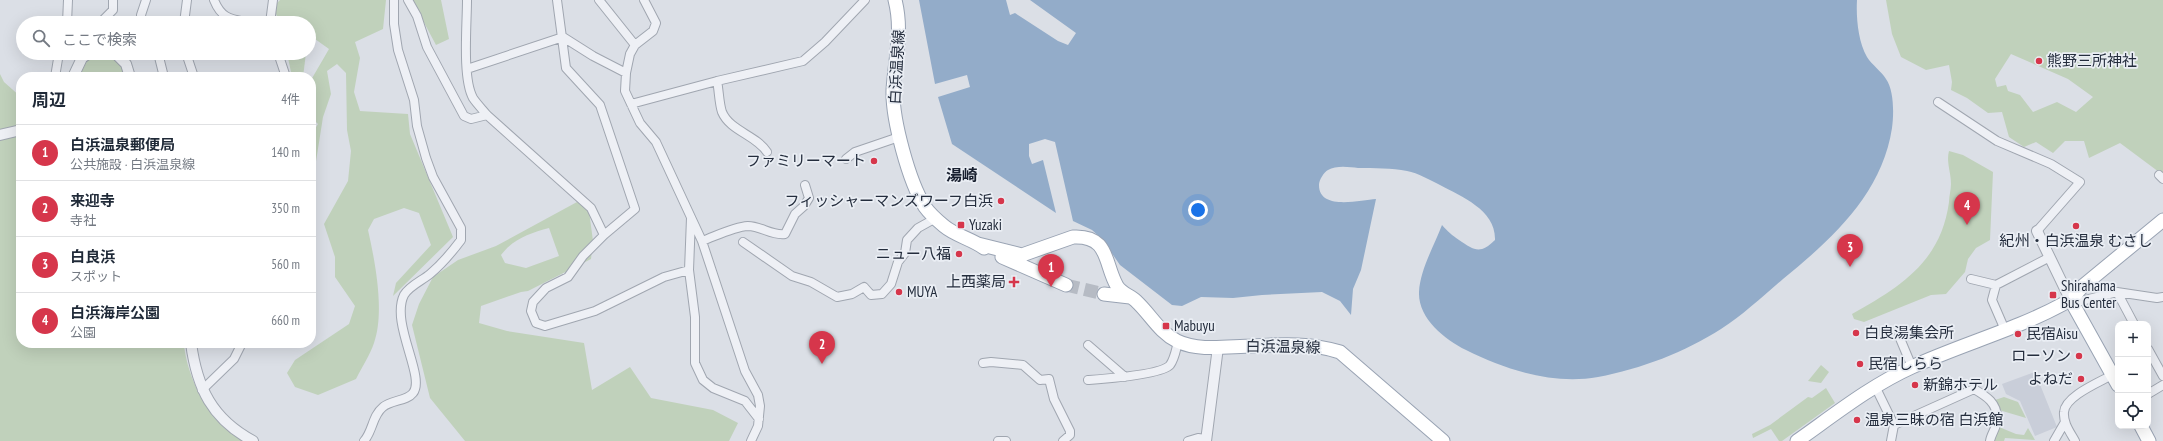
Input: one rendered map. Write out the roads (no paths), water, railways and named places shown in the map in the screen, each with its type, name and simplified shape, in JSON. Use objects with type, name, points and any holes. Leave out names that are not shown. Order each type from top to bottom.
[{"type":"main road","name":"白浜温泉線","points":[[895,0],[900,28],[893,91],[894,110],[899,137],[922,202],[936,218],[957,234],[992,252],[1066,285]]},
{"type":"main road","points":[[1797,441],[1875,386],[1912,367],[2005,330],[2071,300],[2084,285],[2163,220]]},
{"type":"main road","name":"白浜温泉線","points":[[978,244],[1022,255],[1074,237],[1087,238],[1100,246],[1108,259],[1117,286],[1144,309],[1161,330],[1178,342],[1188,345],[1218,347],[1323,346],[1340,352],[1443,441]]},
{"type":"main road","points":[[1104,294],[1131,298]]},
{"type":"main road","points":[[2071,300],[2115,380]]},
{"type":"main road","points":[[2143,429],[2149,441]]},
{"type":"street","points":[[67,16],[68,0]]},
{"type":"street","points":[[108,16],[114,10],[113,0]]},
{"type":"street","points":[[141,16],[146,0]]},
{"type":"street","points":[[185,16],[187,0]]},
{"type":"street","points":[[214,0],[218,8],[225,16]]},
{"type":"street","points":[[271,16],[274,0]]},
{"type":"street","points":[[364,441],[369,435],[374,417],[384,406],[409,395],[413,392],[415,386],[415,374],[401,323],[401,305],[405,294],[430,274],[461,240],[461,228],[433,177],[417,126],[414,100],[398,50],[394,24],[394,0]]},
{"type":"street","points":[[408,0],[417,16],[427,47],[464,116],[471,119],[487,115]]},
{"type":"street","points":[[467,0],[467,69],[469,86],[474,99],[487,115],[591,208],[604,235]]},
{"type":"street","points":[[557,0],[563,37],[563,56],[566,68],[600,105],[635,209],[604,235],[583,256],[568,277],[546,288],[533,302],[531,311],[536,323],[545,326],[595,311],[664,277],[689,270]]},
{"type":"street","points":[[599,0],[635,45]]},
{"type":"street","points":[[644,0],[656,23],[653,31],[635,45],[626,73],[625,91],[640,123],[656,142],[702,241],[745,372],[758,395],[760,406],[758,426],[751,441]]},
{"type":"street","points":[[631,104],[717,80],[803,61],[825,42],[866,0]]},
{"type":"street","points":[[467,69],[563,37],[626,73]]},
{"type":"street","points":[[56,72],[58,60]]},
{"type":"street","points":[[75,72],[81,60]]},
{"type":"street","points":[[122,60],[126,64],[128,72]]},
{"type":"street","points":[[160,60],[163,72]]},
{"type":"street","points":[[188,60],[192,72]]},
{"type":"street","points":[[280,60],[284,72]]},
{"type":"street","points":[[717,80],[722,112],[730,123],[762,145],[767,152]]},
{"type":"street","points":[[1938,102],[1997,142],[2051,164],[2080,182],[2037,231],[2071,300],[2117,292],[2157,298],[2163,297]]},
{"type":"street","points":[[0,135],[16,131]]},
{"type":"street","points":[[846,159],[855,152],[899,137]]},
{"type":"street","points":[[702,241],[748,226],[778,235],[785,234],[796,214],[809,198],[805,185]]},
{"type":"street","points":[[691,217],[689,270],[695,317],[695,363],[703,380],[713,388],[746,401],[759,419]]},
{"type":"street","points":[[743,242],[792,276],[811,282],[837,297],[852,294],[864,287],[871,295],[882,294],[891,284],[898,262],[905,253],[907,240],[918,228],[936,218]]},
{"type":"street","points":[[1970,279],[1996,285],[2050,257]]},
{"type":"street","points":[[1996,285],[1992,300],[2005,330]]},
{"type":"street","points":[[2117,292],[2132,321]]},
{"type":"street","points":[[1899,336],[1912,367]]},
{"type":"street","points":[[1088,380],[1125,377],[1169,366],[1174,358],[1178,342]]},
{"type":"street","points":[[1088,345],[1125,377]]},
{"type":"street","points":[[1188,441],[1198,438],[1206,440],[1218,347]]},
{"type":"street","points":[[192,348],[196,374],[202,390],[216,412],[244,436],[253,441]]},
{"type":"street","points":[[202,390],[234,359],[240,348]]},
{"type":"street","points":[[2151,354],[2163,376]]},
{"type":"street","points":[[982,363],[991,362],[1023,365],[1040,380],[1049,379],[1054,399],[1070,431],[1070,435],[1063,441]]},
{"type":"street","points":[[2075,441],[2065,422],[2064,411],[2075,396],[2115,380]]},
{"type":"street","points":[[2150,393],[2163,385]]},
{"type":"street","points":[[1875,386],[1894,424],[1891,441]]},
{"type":"street","points":[[1894,424],[1974,389],[1990,399],[1995,408],[1998,421],[1990,441]]},
{"type":"street","points":[[2054,441],[2065,422]]},
{"type":"street","points":[[998,441],[1006,441]]},
{"type":"water","points":[[919,0],[1006,0],[1010,15],[1015,13],[1058,41],[1068,45],[1076,33],[1030,0],[1857,0],[1858,29],[1864,51],[1869,60],[1882,73],[1891,89],[1893,109],[1892,128],[1886,152],[1878,174],[1852,213],[1819,248],[1729,324],[1693,345],[1662,359],[1614,374],[1581,379],[1547,377],[1530,374],[1497,364],[1466,350],[1441,334],[1428,319],[1420,302],[1420,284],[1422,275],[1442,225],[1459,240],[1477,249],[1485,248],[1495,240],[1494,230],[1490,220],[1476,206],[1458,194],[1424,177],[1407,171],[1339,167],[1331,168],[1326,171],[1320,181],[1319,185],[1321,193],[1326,198],[1333,201],[1351,202],[1376,199],[1361,270],[1353,289],[1351,315],[1340,301],[1322,292],[1233,298],[1201,297],[1182,306],[1172,305],[1120,265],[1102,239],[1092,230],[1073,221],[1055,142],[1045,139],[1029,144],[1029,156],[1032,164],[1043,160],[1056,213],[952,144],[938,97],[970,87],[967,75],[935,84]]},
{"type":"tunnel","points":[[1066,285],[1104,294]]},
{"type":"place","name":"熊野三所神社","points":[[2039,61]]},
{"type":"place","name":"ファミリーマート","points":[[874,161]]},
{"type":"place","name":"フィッシャーマンズワーフ白浜","points":[[1001,201]]},
{"type":"place","name":"Yuzaki","points":[[961,225]]},
{"type":"place","name":"白浜海岸公園","points":[[1967,225]]},
{"type":"place","name":"紀州・白浜温泉 むさし","points":[[2076,226]]},
{"type":"place","name":"ニュー八福","points":[[959,254]]},
{"type":"place","name":"白良浜","points":[[1850,267]]},
{"type":"place","name":"上西薬局","points":[[1014,282]]},
{"type":"place","name":"白浜温泉郵便局","points":[[1051,287]]},
{"type":"place","name":"MUYA","points":[[899,292]]},
{"type":"place","name":"Shirahama Bus Center","points":[[2053,295]]},
{"type":"place","name":"Mabuyu","points":[[1166,326]]},
{"type":"place","name":"白良湯集会所","points":[[1856,333]]},
{"type":"place","name":"民宿Aisu","points":[[2018,334]]},
{"type":"place","name":"ローソン","points":[[2079,356]]},
{"type":"place","name":"来迎寺","points":[[822,364]]},
{"type":"place","name":"民宿しらら","points":[[1860,364]]},
{"type":"place","name":"よねだ","points":[[2081,379]]},
{"type":"place","name":"新錦ホテル","points":[[1915,385]]},
{"type":"place","name":"温泉三昧の宿 白浜館","points":[[1857,420]]},
{"type":"district","name":"湯崎","points":[[962,175]]}]
